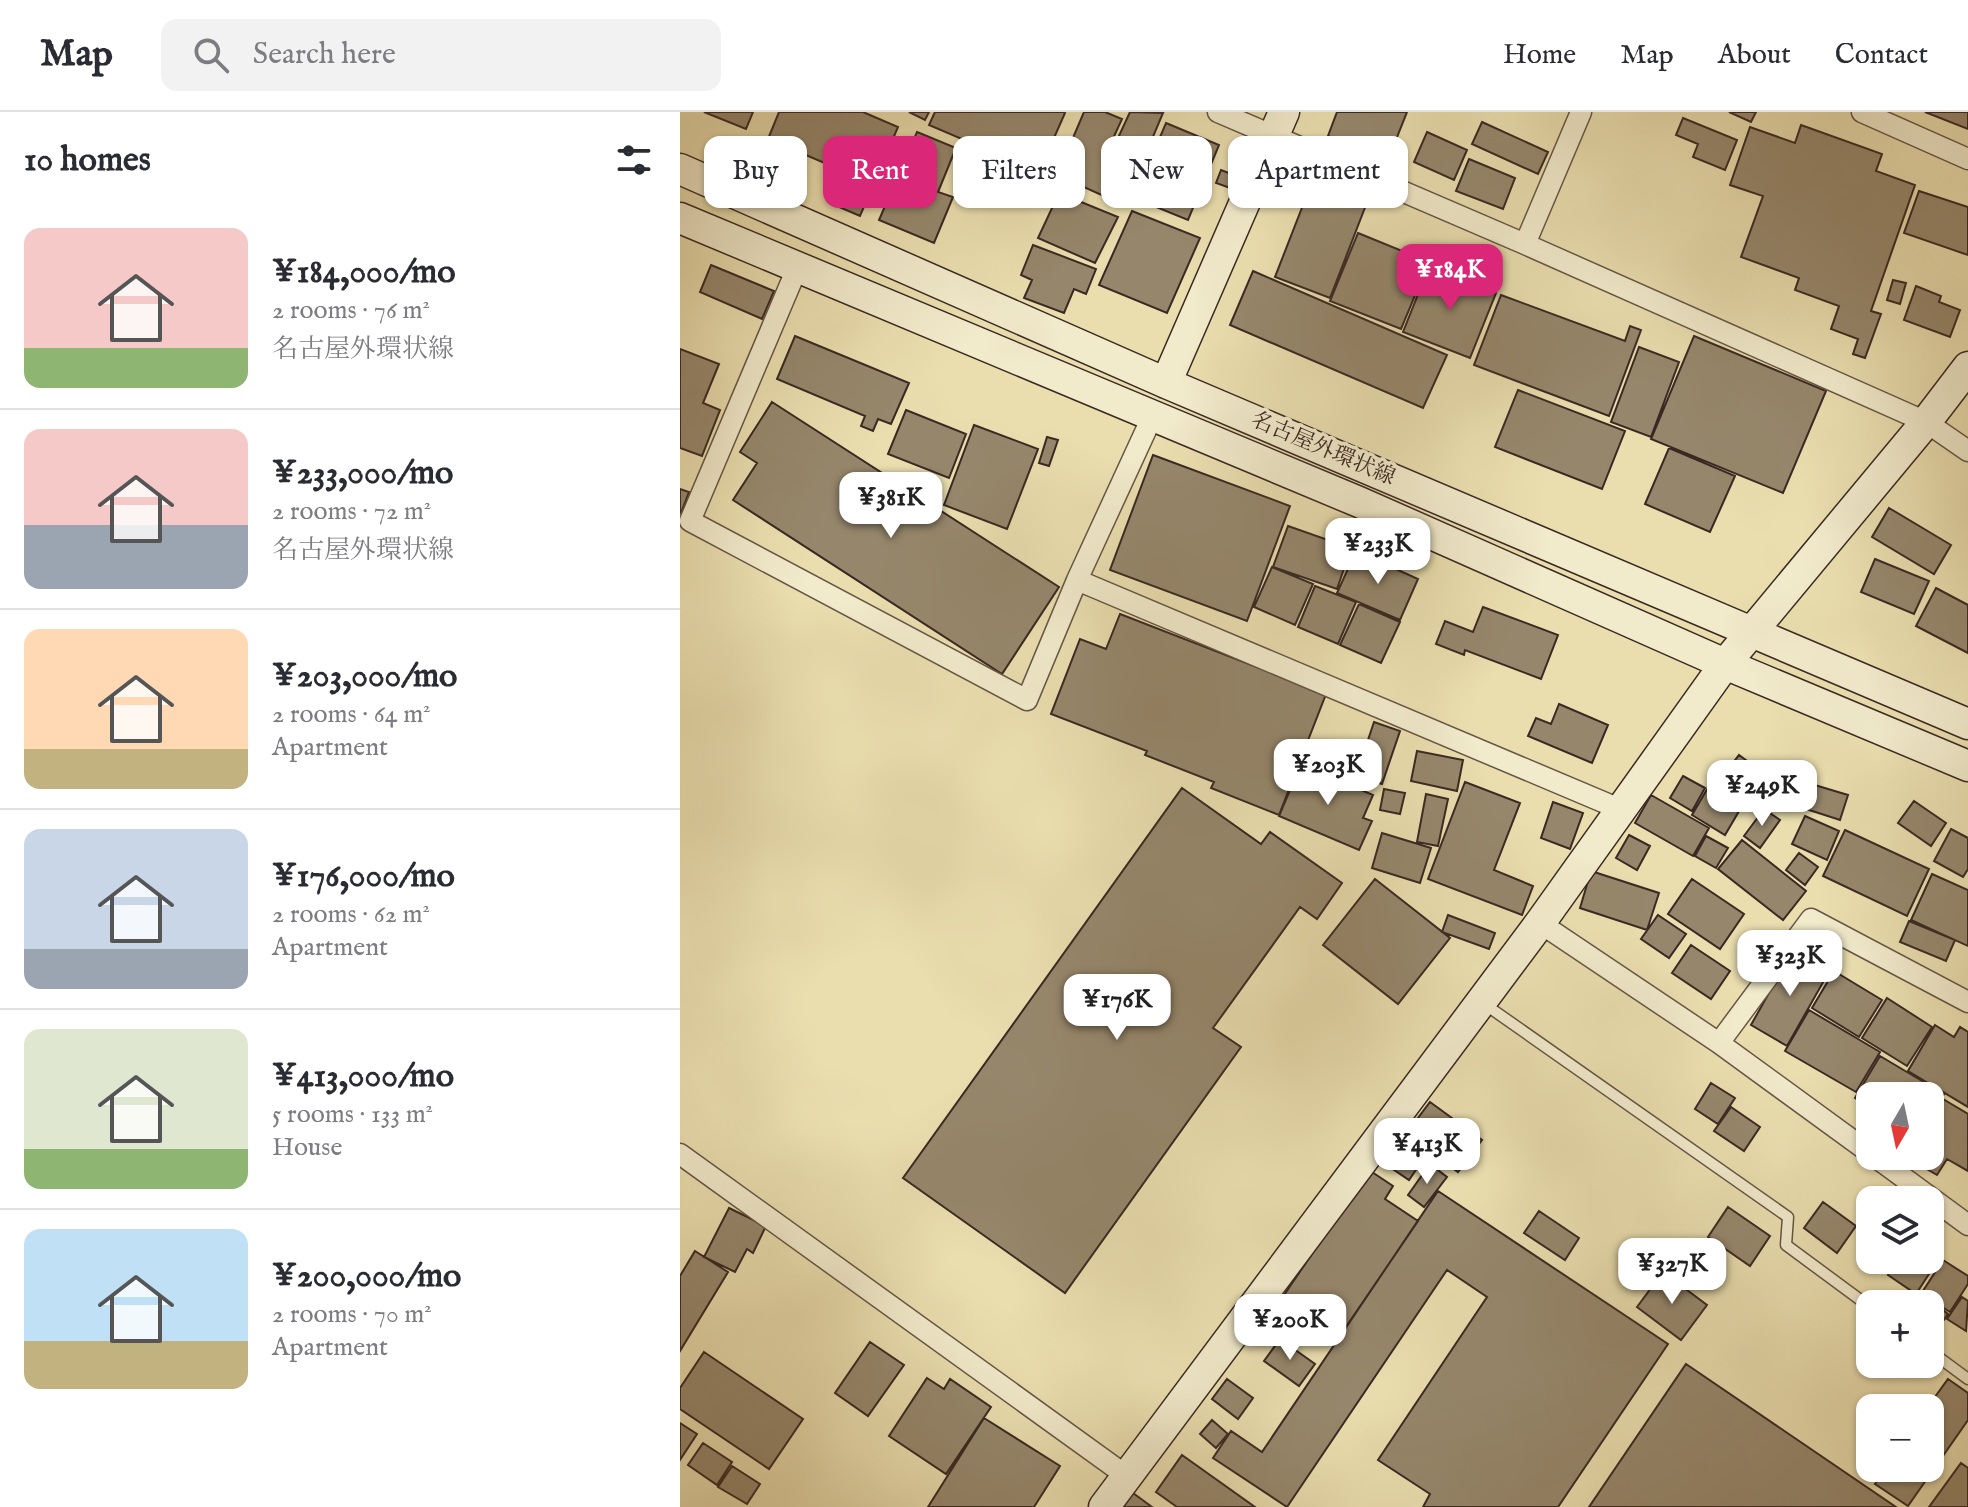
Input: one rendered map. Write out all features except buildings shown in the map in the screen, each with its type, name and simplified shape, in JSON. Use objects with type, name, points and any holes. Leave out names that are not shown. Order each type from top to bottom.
[{"type":"main road","points":[[1166,383],[1279,124]]},
{"type":"main road","name":"名古屋外環状線","points":[[680,169],[1166,383],[1968,724]]},
{"type":"main road","name":"名古屋外環状線","points":[[680,218],[1359,502],[1725,664],[1968,766]]},
{"type":"main road","points":[[1104,1507],[1540,923],[1725,664],[1968,367]]},
{"type":"street","points":[[1218,112],[1279,124],[1525,244],[1926,422],[1968,451]]},
{"type":"street","points":[[1525,244],[1581,112]]},
{"type":"street","points":[[1862,112],[1968,159]]},
{"type":"street","points":[[798,266],[690,521],[1027,700],[1077,580],[1153,415]]},
{"type":"street","points":[[1077,580],[1622,810]]},
{"type":"street","points":[[1719,1043],[1811,919],[1968,1002]]},
{"type":"street","points":[[1540,923],[1719,1043],[1856,1143]]},
{"type":"street","points":[[680,1154],[1128,1477]]},
{"type":"street","points":[[1893,1170],[1968,1225]]},
{"type":"lane","points":[[1481,1002],[1788,1217],[1786,1245],[1856,1297]]},
{"type":"lane","points":[[1944,1361],[1968,1379]]}]
